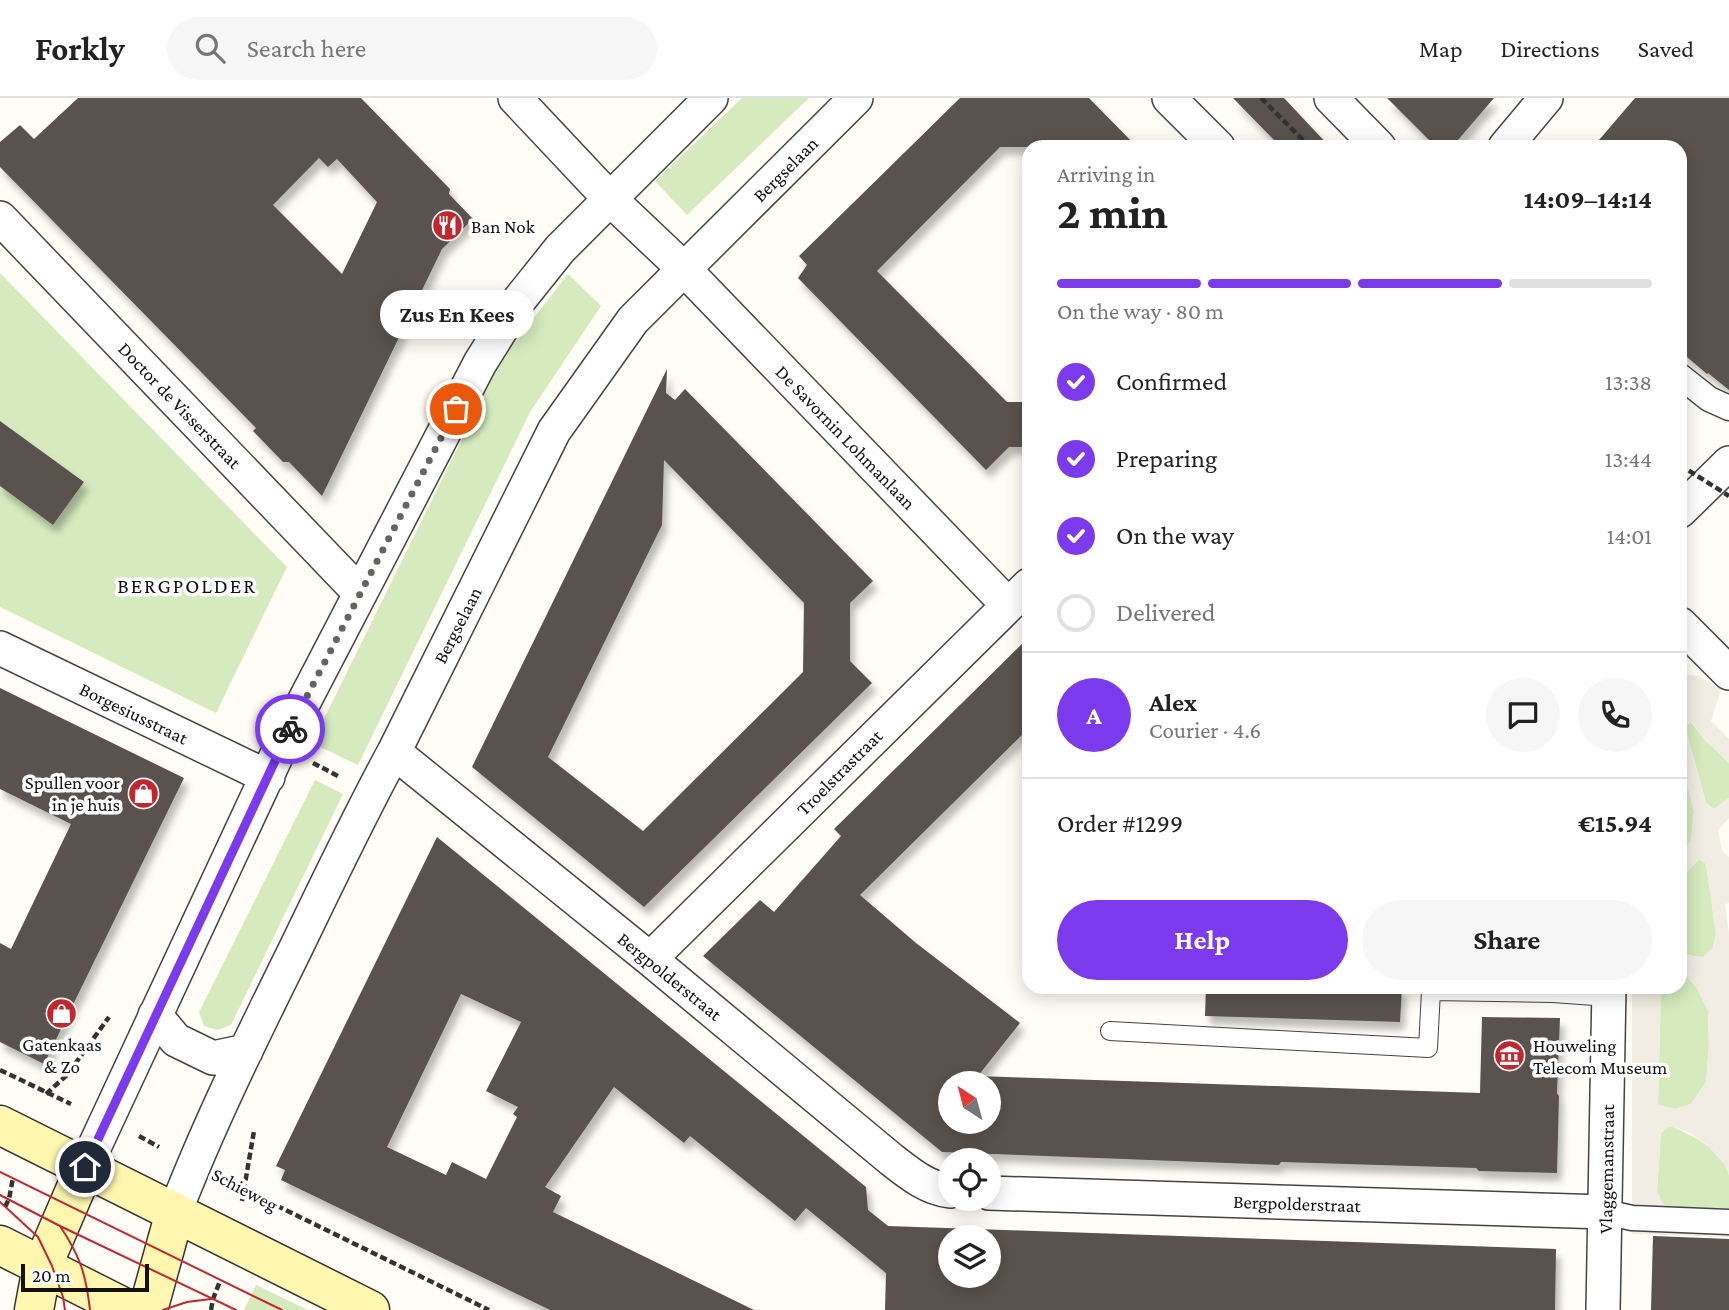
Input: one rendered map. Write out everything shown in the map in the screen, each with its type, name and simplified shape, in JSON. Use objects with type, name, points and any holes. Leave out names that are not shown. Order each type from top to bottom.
[{"type":"main road","points":[[11,1131],[370,1310]]},
{"type":"main road","points":[[34,1310],[42,1267],[85,1167]]},
{"type":"main road","name":"Bergselaan","points":[[148,1310],[175,1212]]},
{"type":"main road","points":[[1,1229],[42,1267],[129,1310]]},
{"type":"street","points":[[515,98],[610,199],[684,269]]},
{"type":"street","points":[[85,1167],[281,746],[480,363],[513,309],[560,249],[711,98]]},
{"type":"street","name":"Bergselaan","points":[[175,1212],[246,1051],[371,793],[554,431],[633,320],[856,98]]},
{"type":"street","points":[[1169,98],[1211,140]]},
{"type":"street","points":[[1331,98],[1373,140]]},
{"type":"street","points":[[1511,140],[1546,98]]},
{"type":"street","name":"Doctor de Visserstraat","points":[[0,218],[360,593]]},
{"type":"street","name":"De Savornin Lohmanlaan","points":[[684,269],[1019,595]]},
{"type":"street","points":[[1687,382],[1709,399],[1729,408]]},
{"type":"street","points":[[1687,504],[1729,463]]},
{"type":"street","name":"Troelstrastraat","points":[[650,959],[1019,595]]},
{"type":"street","points":[[1687,631],[1729,673]]},
{"type":"street","name":"Borgesiusstraat","points":[[0,648],[268,777]]},
{"type":"street","name":"Bergpolderstraat","points":[[394,752],[912,1176],[938,1189]]},
{"type":"street","name":"Vlaggemanstraat","points":[[1603,1310],[1609,994]]},
{"type":"street","points":[[155,1015],[176,1040],[213,1058],[246,1051]]},
{"type":"street","name":"Bergpolderstraat","points":[[1001,1193],[1605,1212]]},
{"type":"street","points":[[1605,1212],[1632,1218],[1729,1222]]},
{"type":"lane","points":[[1110,1031],[1428,1048],[1431,994]]},
{"type":"path","points":[[1261,98],[1303,140]]},
{"type":"path","points":[[1687,469],[1729,496]]},
{"type":"path","points":[[281,746],[371,793]]},
{"type":"path","points":[[1,1229],[13,1181],[11,1131],[46,1093],[67,1075],[112,1013]]},
{"type":"path","name":"Schieweg","points":[[0,1070],[194,1164],[229,1178],[245,1190],[489,1310]]},
{"type":"path","points":[[211,1310],[245,1190],[255,1123]]},
{"type":"green space","points":[[742,98],[809,98],[687,215],[655,181]]},
{"type":"green space","points":[[0,273],[287,567],[216,713],[0,607],[0,486],[53,525],[84,482],[0,421]]},
{"type":"green space","points":[[568,274],[601,306],[530,412],[358,765],[312,743],[501,360]]},
{"type":"green space","points":[[1691,722],[1729,763],[1729,798],[1714,809],[1706,803],[1687,725]]},
{"type":"green space","points":[[315,780],[343,794],[231,1025],[218,1030],[204,1026],[199,1012]]},
{"type":"green space","points":[[1687,784],[1694,812],[1691,841],[1687,847]]},
{"type":"green space","points":[[1699,859],[1706,863],[1716,934],[1713,948],[1703,957],[1687,954],[1687,871]]},
{"type":"green space","points":[[1687,977],[1697,988],[1708,1010],[1706,1082],[1691,1104],[1675,1109],[1658,1105],[1661,994],[1687,994]]},
{"type":"green space","points":[[1670,1126],[1697,1139],[1721,1158],[1729,1175],[1729,1209],[1681,1211],[1662,1204],[1657,1191],[1661,1133]]},
{"type":"green space","points":[[256,1285],[308,1310],[244,1310]]},
{"type":"shaded area","points":[[1687,675],[1698,676],[1721,689],[1711,721],[1729,739],[1729,763],[1703,738],[1692,722],[1687,725]]},
{"type":"shaded area","points":[[1687,733],[1706,803],[1714,809],[1729,798],[1729,818],[1718,830],[1722,851],[1729,857],[1729,902],[1725,905],[1729,933],[1729,1175],[1724,1164],[1706,1144],[1688,1132],[1670,1126],[1661,1133],[1657,1191],[1663,1204],[1681,1211],[1729,1209],[1729,1237],[1632,1234],[1632,994],[1661,994],[1658,1105],[1675,1109],[1691,1104],[1706,1082],[1708,1011],[1697,988],[1687,977],[1687,954],[1703,957],[1713,948],[1716,934],[1706,864],[1698,859],[1687,871],[1687,847],[1691,841],[1694,812],[1687,784]]},
{"type":"building","points":[[78,98],[361,98],[450,189],[449,194],[473,219],[442,249],[322,496],[289,462],[283,462],[253,431],[256,428],[0,167],[0,142],[20,125],[34,139]],"holes":[[[319,158],[328,167],[337,159],[377,202],[342,274],[273,205]]]},
{"type":"building","points":[[960,98],[1089,98],[1130,140],[1022,140],[1022,147],[1000,147],[877,271],[1007,402],[1022,402],[1022,447],[1009,447],[986,470],[798,278],[807,265],[799,256]]},
{"type":"building","points":[[1233,98],[1284,98],[1323,140],[1274,140]]},
{"type":"building","points":[[1387,98],[1494,98],[1458,140],[1429,140]]},
{"type":"building","points":[[1635,98],[1729,98],[1729,390],[1687,357],[1687,140],[1599,140]]},
{"type":"building","points":[[667,369],[666,393],[675,400],[685,389],[873,581],[850,603],[850,661],[872,683],[644,907],[472,767]],"holes":[[[664,460],[804,603],[803,672],[643,831],[548,757],[662,525]]]},
{"type":"building","points":[[0,421],[84,482],[53,525],[0,486]]},
{"type":"building","points":[[1022,644],[1022,735],[860,895],[916,943],[1020,1023],[982,1071],[938,1071],[938,1134],[1001,1134],[1001,1077],[1480,1093],[1482,1017],[1560,1018],[1557,1173],[1479,1171],[1476,1168],[1281,1162],[1279,1165],[1001,1154],[1001,1148],[938,1149],[703,956],[760,900],[774,912],[841,836],[834,829]]},
{"type":"building","points":[[0,688],[184,778],[44,1064],[0,1042],[0,943],[11,949],[71,824],[0,789]]},
{"type":"building","points":[[437,837],[866,1187],[868,1210],[888,1226],[938,1228],[938,1288],[1001,1288],[1001,1230],[1556,1249],[1555,1310],[885,1310],[886,1273],[806,1208],[795,1221],[690,1136],[684,1143],[614,1087],[545,1187],[561,1196],[553,1212],[754,1310],[550,1310],[281,1180],[285,1170],[276,1166]],"holes":[[[461,994],[521,1022],[486,1091],[518,1107],[513,1114],[517,1117],[486,1179],[452,1162],[446,1175],[387,1147]]]},
{"type":"building","points":[[1206,994],[1402,994],[1400,1022],[1205,1016]]},
{"type":"building","points":[[1653,1236],[1729,1239],[1729,1310],[1651,1310]]},
{"type":"tram line","points":[[0,1172],[282,1310]]},
{"type":"tram line","points":[[0,1195],[236,1310]]},
{"type":"tram line","points":[[0,1202],[38,1237],[52,1266],[65,1310]]},
{"type":"tram line","points":[[60,1226],[81,1266],[90,1310]]},
{"type":"tram line","points":[[163,1310],[187,1302],[211,1299]]},
{"type":"way so far","points":[[290,729],[456,409]]},
{"type":"place","name":"Ban Nok","points":[[448,226]]},
{"type":"place","name":"Zus En Kees","points":[[456,409]]},
{"type":"place","name":"Spullen voor in je huis","points":[[143,793]]},
{"type":"place","name":"Gatenkaas & Zo","points":[[62,1013]]},
{"type":"place","name":"Houweling Telecom Museum","points":[[1510,1056]]},
{"type":"district","name":"BERGPOLDER","points":[[187,586]]},
{"type":"route","points":[[85,1167],[290,729]]}]
